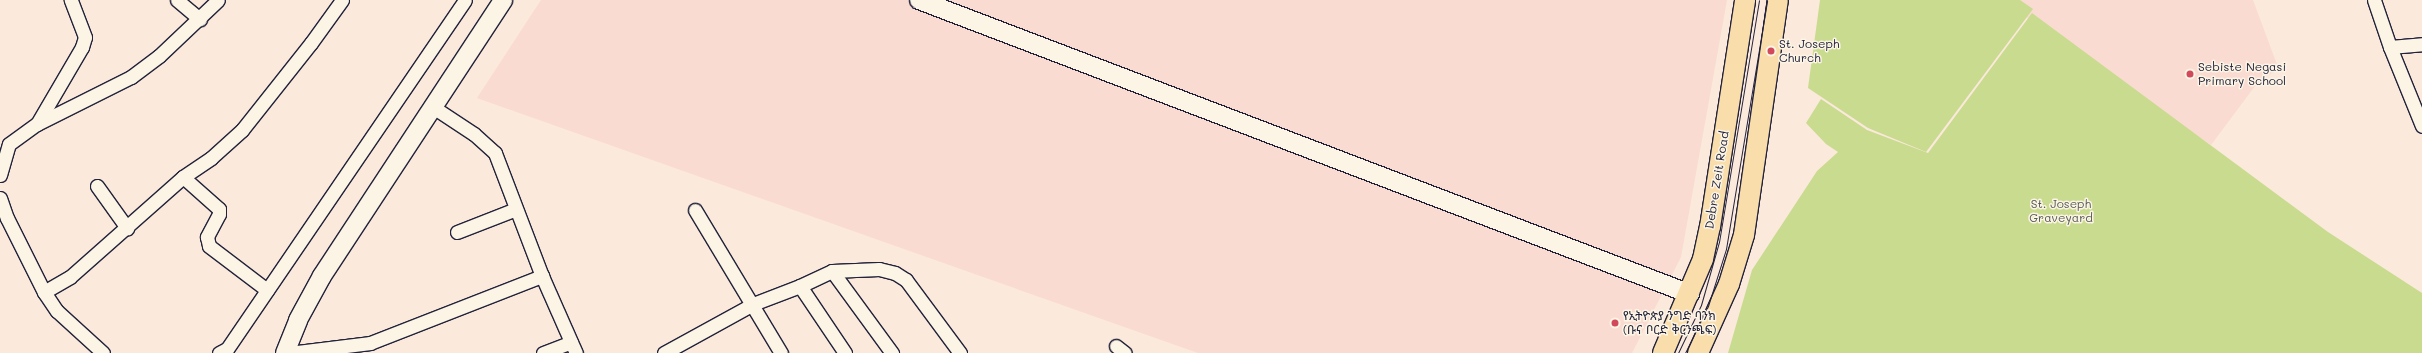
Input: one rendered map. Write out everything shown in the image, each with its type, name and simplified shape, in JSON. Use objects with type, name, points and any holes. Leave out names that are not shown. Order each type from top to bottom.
[{"type":"main road","points":[[285,353],[298,320],[322,276],[503,0]]},
{"type":"main road","points":[[919,0],[1690,294]]},
{"type":"main road","name":"Debre Zeit Road","points":[[1663,353],[1690,294],[1702,259],[1710,227],[1745,0]]},
{"type":"main road","points":[[1698,353],[1729,284],[1744,235],[1778,0]]},
{"type":"street","points":[[37,124],[82,47],[85,37],[71,0]]},
{"type":"street","points":[[177,0],[200,19]]},
{"type":"street","points":[[0,175],[4,141],[131,77],[159,56],[200,19],[218,0]]},
{"type":"street","points":[[44,292],[70,277],[183,177],[211,158],[242,130],[311,43],[342,0]]},
{"type":"street","points":[[224,352],[466,0]]},
{"type":"street","points":[[2374,0],[2390,47],[2422,126]]},
{"type":"street","points":[[2390,47],[2422,44]]},
{"type":"street","points":[[434,107],[474,134],[494,152],[542,276],[574,348],[543,353]]},
{"type":"street","points":[[183,177],[219,209],[219,214],[207,237],[209,246],[267,290]]},
{"type":"street","points":[[96,186],[127,228]]},
{"type":"street","points":[[0,198],[7,218],[44,292],[57,311],[103,353]]},
{"type":"street","points":[[457,232],[516,209]]},
{"type":"street","points":[[695,210],[753,304],[781,353]]},
{"type":"street","points":[[664,353],[753,304],[800,286],[832,271],[879,269],[895,273],[906,280],[960,353]]},
{"type":"street","points":[[832,271],[892,353]]},
{"type":"street","points":[[289,353],[364,349],[542,276]]},
{"type":"street","points":[[800,286],[846,353]]},
{"type":"shaded area","points":[[541,0],[1727,0],[1681,257],[1632,353],[1198,353],[477,98]]},
{"type":"shaded area","name":"Sebiste Negasi Primary School","points":[[2001,0],[2253,0],[2279,70],[2261,78],[2211,145]]},
{"type":"green space","points":[[1820,0],[2020,0],[2033,9],[1926,152],[1868,128],[1808,88]]},
{"type":"green space","name":"St. Joseph Graveyard","points":[[2032,13],[2328,232],[2422,293],[2422,353],[1728,353],[1752,270],[1817,171],[1838,152],[1826,144],[1806,123],[1821,99],[1867,130],[1928,153]]},
{"type":"tram line","points":[[1678,353],[1701,305],[1719,242],[1759,0]]},
{"type":"tram line","points":[[1685,353],[1708,306],[1726,249],[1767,0]]},
{"type":"place","name":"St. Joseph Church","points":[[1771,51]]},
{"type":"place","name":"Sebiste Negasi Primary School","points":[[2190,74]]},
{"type":"place","name":"የኢትዮጵያ ንግድ ባንክ (ቡና ቦርድ ቅርንጫፍ)","points":[[1615,323]]}]
